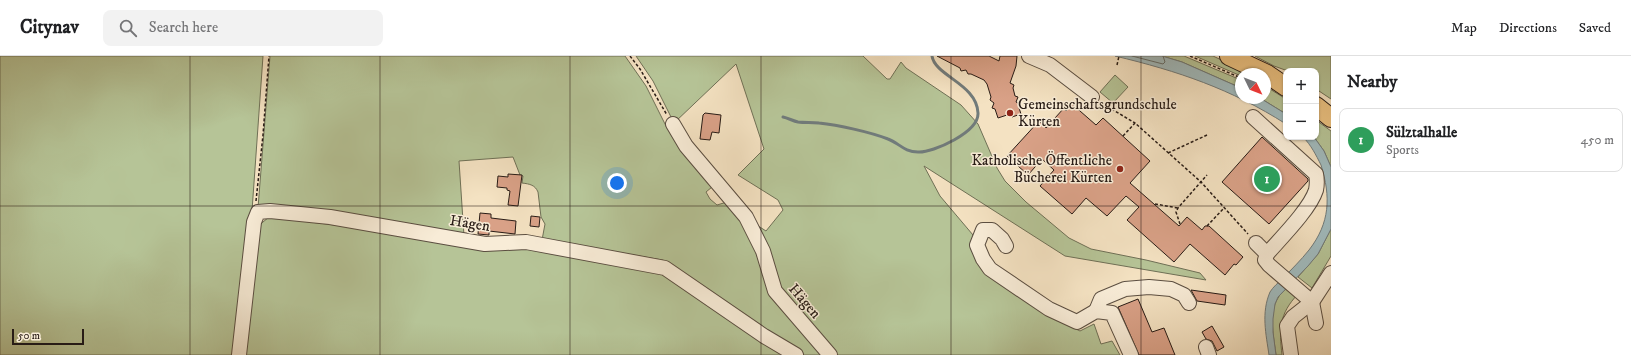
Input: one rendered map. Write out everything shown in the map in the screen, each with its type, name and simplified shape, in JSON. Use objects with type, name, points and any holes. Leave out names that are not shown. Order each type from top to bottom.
[{"type":"main road","points":[[1229,56],[1267,74],[1283,85]]},
{"type":"main road","points":[[1319,108],[1331,118]]},
{"type":"lane","points":[[1028,56],[1050,65],[1092,97]]},
{"type":"lane","points":[[1254,117],[1316,174],[1317,188],[1309,204],[1267,254],[1265,260],[1309,300],[1316,324]]},
{"type":"lane","name":"Hägen","points":[[673,124],[686,146],[746,217],[763,251],[775,291],[830,355]]},
{"type":"lane","name":"Hägen","points":[[258,212],[270,210],[330,217],[485,244],[526,242],[664,268],[764,336],[796,355]]},
{"type":"lane","points":[[240,355],[254,222],[258,212]]},
{"type":"lane","points":[[1006,246],[1002,239],[992,230],[984,230],[977,245],[990,270],[1049,309],[1076,322],[1096,311],[1112,313],[1131,355]]},
{"type":"lane","points":[[1256,243],[1267,254]]},
{"type":"lane","points":[[1291,355],[1287,326],[1331,273]]},
{"type":"lane","points":[[1096,311],[1101,300],[1125,288],[1171,288],[1184,295],[1189,303]]},
{"type":"path","points":[[258,212],[255,198],[263,134],[268,56]]},
{"type":"path","points":[[630,56],[640,68],[673,124]]},
{"type":"path","points":[[1190,56],[1235,75]]},
{"type":"path","points":[[1117,65],[1119,57]]},
{"type":"path","points":[[1092,97],[1135,123],[1168,152],[1201,182],[1256,243]]},
{"type":"path","points":[[1123,136],[1135,123]]},
{"type":"path","points":[[1168,152],[1207,134]]},
{"type":"path","points":[[1180,224],[1176,212],[1178,208],[1207,175]]},
{"type":"path","points":[[1154,204],[1178,208]]},
{"type":"path","points":[[1207,226],[1224,208]]},
{"type":"green space","points":[[0,56],[263,56],[251,225],[234,355],[0,355]]},
{"type":"green space","points":[[270,56],[625,56],[646,86],[667,128],[712,187],[706,192],[710,199],[717,205],[727,202],[744,226],[754,247],[771,297],[824,355],[803,355],[724,307],[663,260],[542,240],[545,224],[541,217],[538,192],[532,185],[522,183],[523,176],[520,175],[513,157],[459,161],[464,236],[258,208]]},
{"type":"green space","points":[[636,56],[863,56],[887,79],[890,79],[901,62],[906,68],[961,105],[978,124],[997,168],[1005,181],[1026,202],[1069,238],[1091,249],[1200,273],[1206,280],[1065,256],[924,166],[940,196],[973,235],[987,267],[1062,322],[1080,331],[1094,324],[1101,344],[1112,341],[1120,355],[834,355],[785,301],[752,222],[766,231],[783,210],[778,200],[738,175],[764,149],[736,64],[674,123],[653,81]]},
{"type":"green space","points":[[1162,56],[1184,56],[1235,77],[1235,85],[1182,62]]},
{"type":"green space","points":[[1195,56],[1213,56],[1238,68],[1235,68],[1235,73]]},
{"type":"green space","points":[[1255,56],[1331,56],[1331,99],[1319,91],[1319,68],[1283,68],[1283,69]]},
{"type":"green space","points":[[1115,75],[1128,87],[1113,103],[1100,92]]},
{"type":"green space","points":[[1271,90],[1283,97],[1283,112],[1270,104],[1271,104]]},
{"type":"green space","points":[[1319,122],[1331,131],[1331,167],[1324,151],[1316,140],[1319,140]]},
{"type":"green space","points":[[269,217],[516,247],[652,267],[791,355],[240,355],[257,227]]},
{"type":"green space","points":[[1331,229],[1331,256],[1312,288],[1298,277],[1318,254]]},
{"type":"green space","points":[[1289,286],[1298,294],[1287,308],[1284,315],[1281,330],[1282,355],[1276,355],[1272,326],[1273,311],[1279,296]]},
{"type":"water","points":[[1115,56],[1162,56],[1182,62],[1235,85],[1235,96],[1204,82]]},
{"type":"water","points":[[1250,104],[1270,104],[1283,112],[1283,122]]},
{"type":"water","points":[[1305,140],[1316,140],[1324,151],[1331,167],[1331,229],[1318,254],[1278,297],[1275,304],[1273,319],[1276,355],[1269,355],[1265,316],[1267,300],[1270,292],[1309,250],[1316,240],[1325,220],[1327,199],[1324,177],[1321,165]]},
{"type":"building","points":[[937,56],[989,56],[999,61],[1000,56],[1017,56],[1016,66],[1010,83],[1014,85],[1013,88],[1015,96],[1018,97],[1016,102],[1021,105],[1019,108],[1021,114],[1012,117],[1010,114],[998,118],[995,109],[992,108],[994,103],[990,100],[991,97],[987,84],[984,80],[968,74],[966,70],[961,71],[960,68]]},
{"type":"building","points":[[1072,104],[1096,125],[1103,118],[1150,161],[1130,183],[1179,226],[1187,217],[1202,230],[1205,226],[1209,226],[1243,257],[1236,265],[1234,264],[1225,275],[1190,244],[1174,262],[1127,220],[1139,207],[1126,196],[1107,216],[1086,198],[1072,214],[1040,186],[1054,170],[1042,159],[1028,175],[1007,156],[1039,121],[1046,128],[1064,108],[1066,111]]},
{"type":"building","points":[[705,113],[721,115],[719,133],[712,132],[710,140],[700,139],[703,115]]},
{"type":"building","points":[[1262,137],[1308,179],[1308,181],[1269,224],[1222,182]]},
{"type":"building","points":[[508,174],[522,175],[518,206],[508,205],[510,191],[507,190],[507,188],[497,187],[498,176],[508,177]]},
{"type":"building","points":[[480,213],[491,214],[491,218],[516,221],[515,234],[489,231],[489,235],[478,234]]},
{"type":"building","points":[[531,216],[540,217],[539,227],[530,226]]},
{"type":"building","points":[[1191,290],[1226,295],[1225,305],[1197,301]]},
{"type":"building","points":[[1138,299],[1152,332],[1164,328],[1175,355],[1139,355],[1118,307]]},
{"type":"building","points":[[1212,326],[1224,347],[1217,351],[1212,341],[1206,339],[1202,332]]},
{"type":"waterway","points":[[783,117],[798,122],[827,124],[863,131],[881,136],[913,152],[934,149],[944,145],[954,140],[971,127],[976,120],[978,113],[976,103],[971,95],[964,87],[940,69],[932,56]]},
{"type":"place","name":"Gemeinschaftsgrundschule Kürten","points":[[1010,113]]},
{"type":"place","name":"Katholische Öffentliche Bücherei Kürten","points":[[1120,169]]},
{"type":"place","name":"Sülztalhalle","points":[[1267,179]]}]
